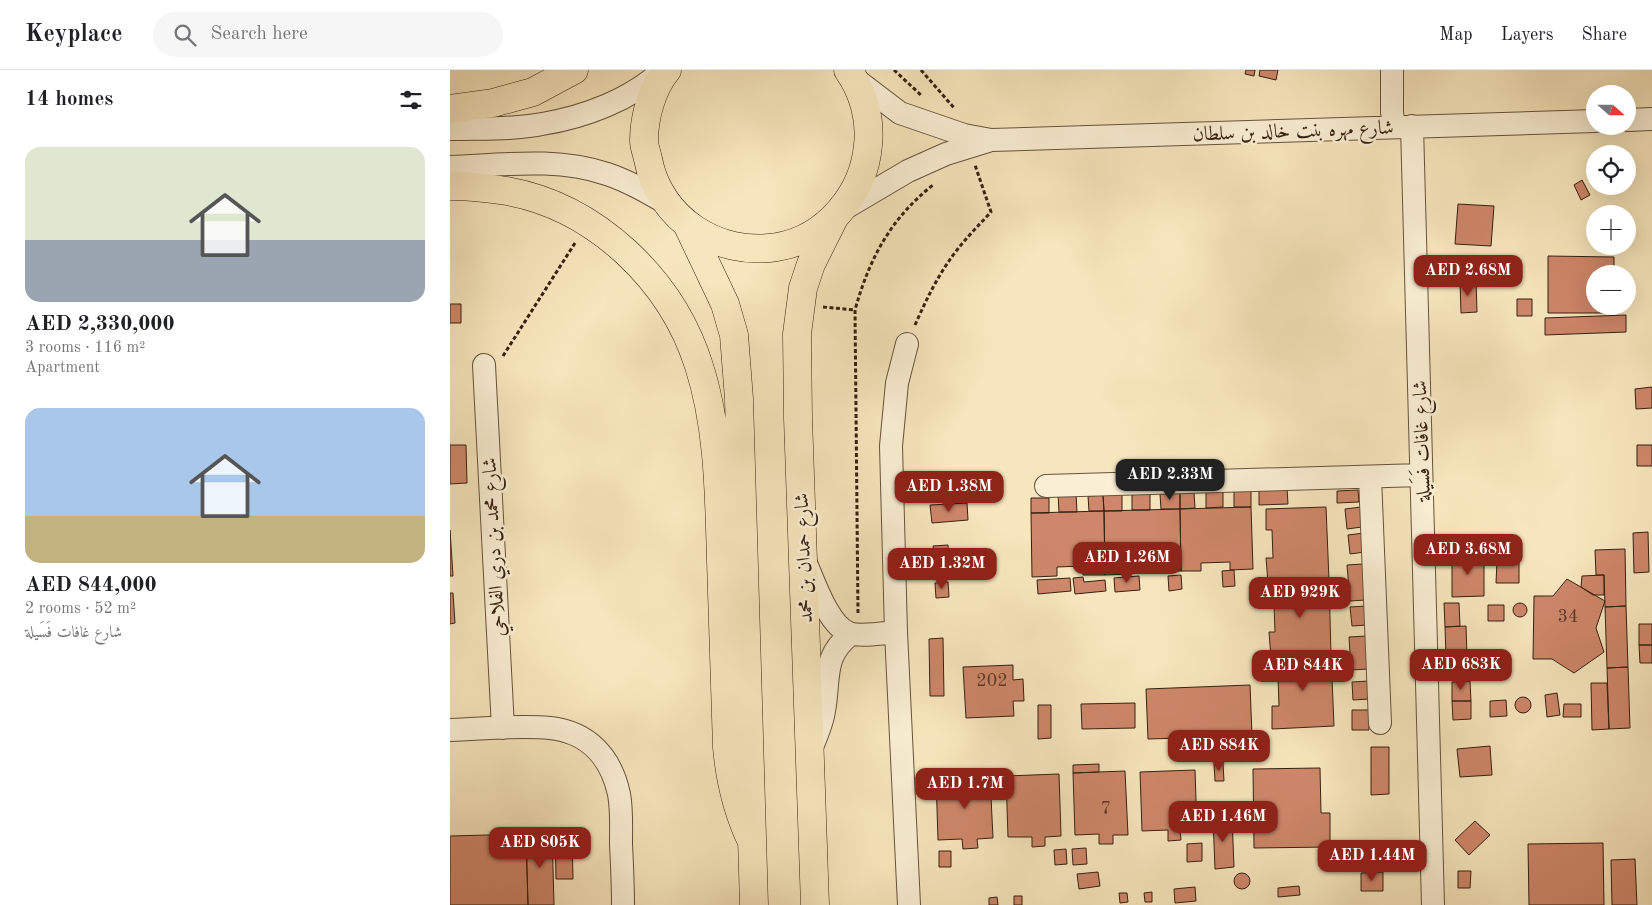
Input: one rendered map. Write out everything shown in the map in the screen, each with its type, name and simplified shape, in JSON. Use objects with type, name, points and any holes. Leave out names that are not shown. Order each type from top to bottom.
[{"type":"main road","points":[[450,109],[493,103],[532,92],[574,70]]},
{"type":"main road","points":[[667,70],[661,77],[648,108],[644,141],[650,174],[666,203],[688,226],[716,242],[746,249],[778,247],[808,237],[838,214],[858,186],[867,160],[870,132],[865,104],[851,74]]},
{"type":"main road","points":[[450,186],[508,191],[568,212],[588,224],[618,244],[657,284],[688,336],[699,366],[714,439],[720,509],[726,747],[737,806],[752,842]]},
{"type":"main road","name":"شارع حمدان بن محمد","points":[[815,905],[798,418],[797,334],[802,288],[811,264],[838,214]]},
{"type":"main road","points":[[688,226],[725,304],[735,343],[740,409],[754,905]]},
{"type":"street","points":[[450,129],[540,125],[576,117],[629,94],[663,70]]},
{"type":"street","name":"شارع غافات فَسَيلة","points":[[1392,70],[1392,112],[1403,126],[1422,475],[1433,905]]},
{"type":"street","name":"شارع مهره بنت خالد بن سلطان","points":[[851,74],[900,113],[964,135],[991,140],[1586,121]]},
{"type":"street","points":[[1636,120],[1652,119]]},
{"type":"street","name":"شارع مهره بنت خالد بن سلطان","points":[[838,214],[908,171],[946,154],[991,140]]},
{"type":"street","points":[[450,167],[500,166],[527,163],[555,163],[582,167],[608,174],[666,203]]},
{"type":"street","points":[[907,344],[897,383],[891,446],[896,632],[909,905]]},
{"type":"street","name":"شارع محمد بن دري الفلاحي","points":[[484,374],[503,728]]},
{"type":"street","points":[[1046,486],[1422,475]]},
{"type":"street","points":[[1370,477],[1380,724]]},
{"type":"street","points":[[803,556],[831,617],[836,624],[851,634]]},
{"type":"street","points":[[811,749],[824,713],[828,669],[831,658],[842,640],[851,634],[896,632]]},
{"type":"street","points":[[450,730],[549,728],[578,735],[590,742],[599,752],[614,777],[619,794],[623,905]]},
{"type":"path","points":[[921,70],[956,109]]},
{"type":"path","points":[[907,344],[942,270],[991,212],[974,162]]},
{"type":"path","points":[[484,374],[588,224]]},
{"type":"path","points":[[800,305],[855,310]]},
{"type":"building","points":[[1246,70],[1255,70],[1254,76],[1245,74]]},
{"type":"building","points":[[1260,70],[1278,70],[1276,80],[1259,76]]},
{"type":"building","points":[[1582,180],[1586,188],[1586,195],[1590,195],[1581,200],[1574,185]]},
{"type":"building","points":[[1458,204],[1494,206],[1491,246],[1455,244]]},
{"type":"building","points":[[1548,256],[1614,257],[1614,265],[1586,265],[1586,313],[1548,313]]},
{"type":"building","points":[[1476,280],[1477,312],[1461,313],[1460,281]]},
{"type":"building","points":[[1517,299],[1532,299],[1532,316],[1517,316]]},
{"type":"building","points":[[450,304],[461,304],[461,323],[450,323]]},
{"type":"building","points":[[1626,315],[1626,332],[1545,335],[1545,318]]},
{"type":"building","points":[[1652,387],[1652,408],[1636,409],[1635,389]]},
{"type":"building","points":[[450,445],[466,445],[467,483],[450,484]]},
{"type":"building","points":[[1637,445],[1652,445],[1652,466],[1637,466]]},
{"type":"building","points":[[965,476],[966,488],[943,490],[942,479]]},
{"type":"building","points":[[1223,488],[1223,507],[1206,508],[1206,489]]},
{"type":"building","points":[[1287,488],[1288,504],[1259,505],[1259,490]]},
{"type":"building","points":[[1358,490],[1359,502],[1337,503],[1337,491]]},
{"type":"building","points":[[1132,491],[1150,491],[1150,510],[1132,510]]},
{"type":"building","points":[[1234,491],[1251,491],[1251,507],[1234,507]]},
{"type":"building","points":[[1076,493],[1077,512],[1059,512],[1058,494]]},
{"type":"building","points":[[1180,493],[1180,509],[1161,509],[1160,494]]},
{"type":"building","points":[[1180,493],[1194,493],[1195,508],[1180,509]]},
{"type":"building","points":[[1122,494],[1122,511],[1104,511],[1103,495]]},
{"type":"building","points":[[1103,495],[1104,511],[1089,511],[1088,496]]},
{"type":"building","points":[[1031,498],[1049,498],[1049,513],[1031,513]]},
{"type":"building","points":[[967,503],[968,520],[932,523],[930,505]]},
{"type":"building","points":[[1251,507],[1253,569],[1230,570],[1230,562],[1201,563],[1201,571],[1181,571],[1180,509]]},
{"type":"building","points":[[1326,507],[1329,580],[1268,583],[1266,558],[1273,558],[1272,530],[1266,530],[1266,509]]},
{"type":"building","points":[[1361,507],[1362,527],[1347,529],[1345,509]]},
{"type":"building","points":[[1180,509],[1181,571],[1155,572],[1155,565],[1130,566],[1130,574],[1105,575],[1104,511]]},
{"type":"building","points":[[1104,511],[1105,575],[1083,575],[1083,566],[1057,567],[1057,576],[1032,577],[1031,513]]},
{"type":"building","points":[[450,530],[453,576],[450,576]]},
{"type":"building","points":[[1648,532],[1649,572],[1634,573],[1633,533]]},
{"type":"building","points":[[1364,533],[1365,552],[1350,554],[1348,535]]},
{"type":"building","points":[[1487,541],[1519,541],[1519,560],[1487,561]]},
{"type":"building","points":[[948,545],[949,561],[935,563],[933,546]]},
{"type":"building","points":[[1625,549],[1626,606],[1605,607],[1604,575],[1596,575],[1595,550]]},
{"type":"building","points":[[1452,556],[1484,556],[1484,596],[1452,597]]},
{"type":"building","points":[[1519,560],[1519,583],[1496,583],[1497,561]]},
{"type":"building","points":[[1363,564],[1366,600],[1350,601],[1347,565]]},
{"type":"building","points":[[1234,570],[1235,586],[1223,587],[1222,571]]},
{"type":"building","points":[[1181,575],[1182,589],[1169,591],[1168,576]]},
{"type":"building","points":[[1604,575],[1604,595],[1593,595],[1581,587],[1582,576]]},
{"type":"building","points":[[1139,576],[1140,590],[1115,592],[1114,578]]},
{"type":"building","points":[[1083,577],[1084,582],[1105,580],[1106,591],[1075,594],[1073,578]]},
{"type":"building","points":[[1070,578],[1071,591],[1038,594],[1037,580]]},
{"type":"building","points":[[1567,579],[1605,601],[1596,628],[1604,652],[1574,673],[1552,659],[1533,659],[1534,596],[1553,596]]},
{"type":"building","points":[[1329,580],[1331,655],[1271,658],[1269,632],[1275,632],[1274,605],[1268,605],[1268,583]]},
{"type":"building","points":[[948,582],[949,597],[936,598],[935,583]]},
{"type":"building","points":[[450,593],[453,593],[455,623],[450,624]]},
{"type":"building","points":[[1444,603],[1459,603],[1460,626],[1445,627]]},
{"type":"building","points":[[1517,603],[1523,603],[1527,610],[1523,617],[1517,617],[1513,613],[1513,607]]},
{"type":"building","points":[[1488,605],[1504,605],[1504,621],[1488,621]]},
{"type":"building","points":[[1366,606],[1367,625],[1352,626],[1350,607]]},
{"type":"building","points":[[1626,606],[1628,667],[1607,668],[1605,607]]},
{"type":"building","points":[[1639,624],[1652,624],[1652,645],[1639,645]]},
{"type":"building","points":[[1466,626],[1467,656],[1446,657],[1445,627]]},
{"type":"building","points":[[1366,636],[1368,669],[1351,670],[1349,637]]},
{"type":"building","points":[[943,638],[944,696],[930,696],[929,639]]},
{"type":"building","points":[[1639,645],[1652,645],[1652,663],[1640,663]]},
{"type":"building","points":[[1331,655],[1334,726],[1272,729],[1272,706],[1279,706],[1278,676],[1271,676],[1271,658]]},
{"type":"building","points":[[1446,657],[1459,657],[1460,671],[1447,672]]},
{"type":"building","points":[[1013,665],[1013,680],[1023,679],[1024,701],[1013,701],[1014,716],[966,718],[963,667]]},
{"type":"building","points":[[1628,667],[1630,728],[1609,729],[1607,668]]},
{"type":"building","points":[[1368,681],[1370,699],[1353,700],[1352,682]]},
{"type":"building","points":[[1470,681],[1471,701],[1452,701],[1452,682]]},
{"type":"building","points":[[1591,683],[1607,683],[1609,729],[1592,730]]},
{"type":"building","points":[[1250,685],[1252,736],[1148,739],[1146,689]]},
{"type":"building","points":[[1557,693],[1560,715],[1547,717],[1545,695]]},
{"type":"building","points":[[1523,697],[1531,705],[1523,713],[1515,705]]},
{"type":"building","points":[[1506,700],[1507,716],[1490,717],[1490,701]]},
{"type":"building","points":[[1452,701],[1471,701],[1471,719],[1453,720]]},
{"type":"building","points":[[1135,703],[1135,728],[1082,729],[1081,704]]},
{"type":"building","points":[[1564,704],[1581,704],[1581,717],[1563,717]]},
{"type":"building","points":[[1038,705],[1051,705],[1051,738],[1038,739]]},
{"type":"building","points":[[1352,710],[1369,710],[1369,730],[1352,730]]},
{"type":"building","points":[[1490,746],[1492,775],[1460,777],[1457,749]]},
{"type":"building","points":[[1371,747],[1389,747],[1389,794],[1371,795]]},
{"type":"building","points":[[1223,763],[1224,781],[1215,781],[1214,764]]},
{"type":"building","points":[[1099,764],[1099,772],[1073,773],[1073,765]]},
{"type":"building","points":[[1320,768],[1321,813],[1330,813],[1330,847],[1254,848],[1253,769]]},
{"type":"building","points":[[1195,770],[1197,829],[1180,830],[1181,840],[1168,841],[1168,830],[1142,831],[1140,772]]},
{"type":"building","points":[[1125,771],[1128,835],[1113,835],[1113,844],[1099,844],[1099,834],[1075,835],[1073,773]]},
{"type":"building","points":[[1059,774],[1061,836],[1045,837],[1045,846],[1032,847],[1032,837],[1008,837],[1006,776]]},
{"type":"building","points":[[990,776],[993,838],[977,839],[978,848],[963,849],[962,839],[938,840],[936,778]]},
{"type":"building","points":[[1232,817],[1234,867],[1215,869],[1213,818]]},
{"type":"building","points":[[1475,821],[1490,835],[1469,855],[1455,840]]},
{"type":"building","points":[[555,830],[572,830],[573,879],[556,879]]},
{"type":"building","points":[[552,833],[554,905],[528,905],[526,834]]},
{"type":"building","points":[[526,834],[528,905],[450,905],[450,836]]},
{"type":"building","points":[[1202,843],[1202,861],[1187,862],[1187,844]]},
{"type":"building","points":[[1603,843],[1604,905],[1529,905],[1528,844]]},
{"type":"building","points":[[1086,848],[1087,864],[1073,865],[1072,849]]},
{"type":"building","points":[[1066,849],[1067,864],[1055,865],[1054,850]]},
{"type":"building","points":[[1332,850],[1338,850],[1342,857],[1338,864],[1332,864],[1328,860],[1328,854]]},
{"type":"building","points":[[939,851],[951,851],[951,867],[939,867]]},
{"type":"building","points":[[1635,859],[1637,905],[1612,905],[1611,860]]},
{"type":"building","points":[[1458,871],[1471,871],[1470,888],[1458,888]]},
{"type":"building","points":[[1098,872],[1100,886],[1079,889],[1077,874]]},
{"type":"building","points":[[1383,872],[1383,891],[1361,891],[1361,873]]},
{"type":"building","points":[[1242,873],[1250,881],[1242,889],[1234,881]]},
{"type":"building","points":[[1299,886],[1300,895],[1278,897],[1278,888]]},
{"type":"building","points":[[1195,887],[1196,901],[1175,903],[1174,889]]},
{"type":"building","points":[[1152,892],[1152,902],[1145,902],[1144,893]]},
{"type":"building","points":[[1119,893],[1127,893],[1128,902],[1120,903]]},
{"type":"building","points":[[1014,896],[1022,896],[1022,905],[1014,905]]},
{"type":"building","points":[[997,897],[998,905],[989,905],[989,898]]}]
